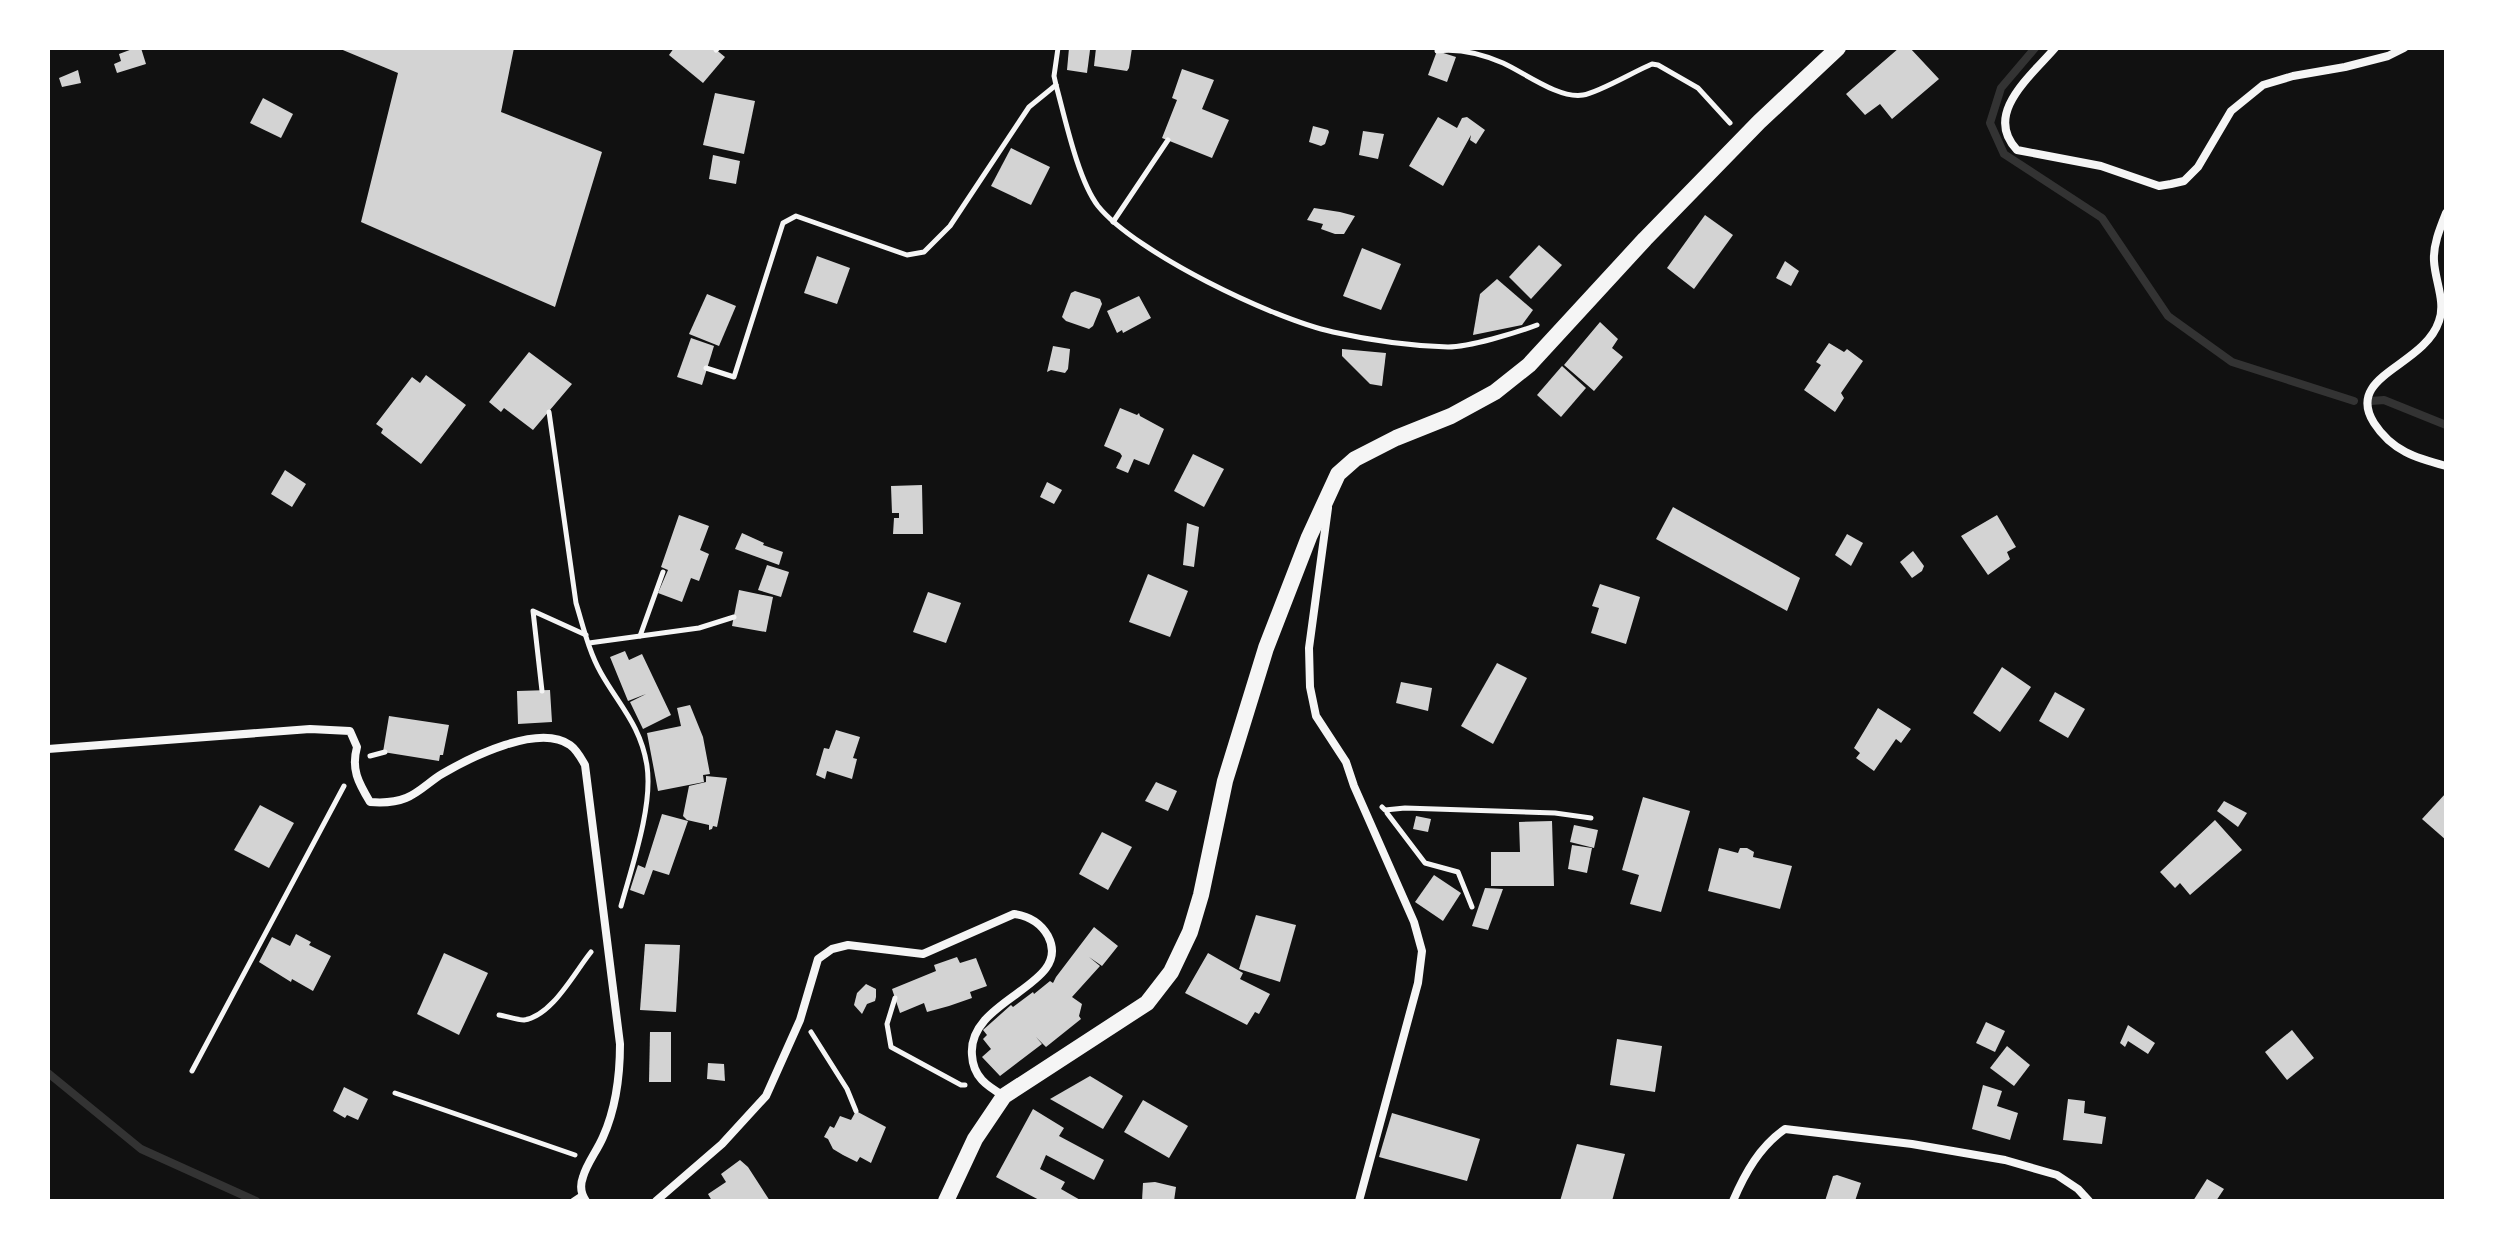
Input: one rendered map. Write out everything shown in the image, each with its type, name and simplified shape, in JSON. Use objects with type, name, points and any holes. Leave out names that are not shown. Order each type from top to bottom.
[{"type":"main road","points":[[946,1201],[975,1139],[1004,1096],[1147,1003],[1171,972],[1190,932],[1201,895],[1225,781],[1266,648],[1338,474],[1355,459],[1396,438],[1451,416],[1495,392],[1529,365],[1585,301],[1838,48]]},
{"type":"street","points":[[2055,48],[2006,110],[2003,128],[2008,141],[2017,150],[2101,166],[2159,186],[2184,181],[2198,167],[2231,111],[2263,85],[2388,56],[2404,48]]},
{"type":"street","points":[[2446,213],[2433,258],[2442,309],[2440,319],[2431,338],[2418,352],[2375,382],[2367,394],[2367,406],[2375,425],[2398,449],[2409,456],[2446,466]]},
{"type":"street","points":[[1331,485],[1309,648],[1310,687],[1316,716],[1346,762],[1414,922],[1422,951],[1418,983],[1359,1201]]},
{"type":"street","points":[[48,749],[329,729],[350,731],[357,747],[355,776],[370,802],[387,804],[408,798],[443,774],[505,745],[541,738],[569,744],[585,765],[620,1044],[620,1075],[604,1136],[582,1179],[584,1198]]},
{"type":"street","points":[[656,1201],[730,1136],[766,1096],[800,1020],[818,959],[832,949],[848,945],[923,954],[1014,914],[1028,916],[1047,933],[1052,954],[1040,977],[1001,1002],[975,1033],[971,1045],[972,1062],[982,1083],[1004,1096]]},
{"type":"street","points":[[1733,1201],[1757,1156],[1785,1129],[1912,1144],[2005,1160],[2057,1175],[2089,1201]]},
{"type":"lane","points":[[573,1201],[584,1198]]},
{"type":"path","points":[[1058,48],[1054,76],[1056,85],[1082,173],[1096,203],[1113,222],[1159,256],[1272,311],[1331,332],[1451,347],[1540,324]]},
{"type":"path","points":[[1437,51],[1456,49],[1476,54],[1501,62],[1542,84],[1582,95],[1652,64],[1658,65],[1698,88],[1723,112],[1743,140]]},
{"type":"path","points":[[706,368],[734,377],[783,223],[796,216],[907,255],[924,252],[950,226],[1029,107],[1056,85]]},
{"type":"path","points":[[1113,222],[1168,140]]},
{"type":"path","points":[[549,412],[576,603],[600,672],[619,698],[635,729],[647,766],[648,793],[644,816],[620,909]]},
{"type":"path","points":[[640,636],[663,572]]},
{"type":"path","points":[[542,691],[533,611],[586,635]]},
{"type":"path","points":[[589,643],[699,628],[734,617]]},
{"type":"path","points":[[192,1071],[354,767]]},
{"type":"path","points":[[1377,799],[1425,863],[1458,872],[1472,907]]},
{"type":"path","points":[[1385,810],[1555,813],[1591,818]]},
{"type":"path","points":[[499,1015],[524,1020],[552,1005],[606,933]]},
{"type":"path","points":[[895,998],[887,1024],[891,1047],[961,1085],[982,1083]]},
{"type":"path","points":[[800,1020],[807,1026],[847,1089],[856,1111]]},
{"type":"path","points":[[395,1093],[591,1161]]},
{"type":"building","points":[[141,48],[146,64],[117,73],[114,64],[121,61],[119,54]]},
{"type":"building","points":[[338,48],[514,48],[501,112],[602,152],[555,307],[361,222],[398,73]]},
{"type":"building","points":[[674,48],[714,48],[725,57],[703,83],[669,55]]},
{"type":"building","points":[[1069,48],[1090,50],[1087,73],[1067,70]]},
{"type":"building","points":[[1096,48],[1132,48],[1127,71],[1094,66]]},
{"type":"building","points":[[1899,48],[1910,48],[1939,79],[1892,119],[1880,104],[1865,115],[1846,94]]},
{"type":"building","points":[[1437,51],[1456,57],[1447,82],[1428,75]]},
{"type":"building","points":[[1182,69],[1214,80],[1202,109],[1229,120],[1212,158],[1162,138],[1177,100],[1172,98]]},
{"type":"building","points":[[78,70],[81,83],[62,87],[59,78]]},
{"type":"building","points":[[715,93],[755,101],[744,154],[703,145]]},
{"type":"building","points":[[263,98],[293,114],[281,138],[250,123]]},
{"type":"building","points":[[1438,117],[1457,128],[1462,118],[1467,117],[1485,130],[1476,144],[1470,140],[1471,135],[1443,186],[1409,166]]},
{"type":"building","points":[[1313,126],[1328,130],[1325,144],[1321,146],[1309,142]]},
{"type":"building","points":[[1363,131],[1384,134],[1378,159],[1359,155]]},
{"type":"building","points":[[1011,148],[1050,167],[1031,205],[991,186]]},
{"type":"building","points":[[713,155],[740,161],[736,184],[709,179]]},
{"type":"building","points":[[1314,208],[1355,216],[1344,234],[1335,234],[1321,229],[1323,224],[1307,220]]},
{"type":"building","points":[[1705,215],[1733,235],[1694,289],[1667,268]]},
{"type":"building","points":[[1539,245],[1562,265],[1531,299],[1509,277]]},
{"type":"building","points":[[1362,248],[1401,264],[1381,310],[1343,296]]},
{"type":"building","points":[[817,256],[850,268],[837,304],[804,293]]},
{"type":"building","points":[[1785,261],[1799,271],[1791,286],[1776,278]]},
{"type":"building","points":[[1497,279],[1533,310],[1522,325],[1473,335],[1480,294]]},
{"type":"building","points":[[1075,291],[1100,299],[1102,304],[1089,329],[1062,317],[1071,293]]},
{"type":"building","points":[[707,294],[736,306],[719,346],[689,334]]},
{"type":"building","points":[[1139,296],[1151,318],[1123,333],[1122,330],[1117,333],[1107,311]]},
{"type":"building","points":[[1600,322],[1618,339],[1612,348],[1623,357],[1594,391],[1564,365]]},
{"type":"building","points":[[691,338],[714,346],[702,385],[677,377]]},
{"type":"building","points":[[1829,343],[1844,352],[1847,349],[1863,361],[1841,393],[1844,398],[1835,412],[1804,390],[1821,365],[1816,362]]},
{"type":"building","points":[[1053,346],[1070,349],[1065,373],[1047,372]]},
{"type":"building","points":[[1342,349],[1386,353],[1382,386],[1370,384],[1342,356]]},
{"type":"building","points":[[529,352],[572,384],[533,430],[504,408],[501,412],[489,402]]},
{"type":"building","points":[[1562,366],[1586,388],[1561,417],[1537,395]]},
{"type":"building","points":[[426,375],[466,405],[421,464],[381,433],[383,429],[376,424],[412,377],[420,383]]},
{"type":"building","points":[[1120,408],[1137,415],[1139,413],[1164,429],[1149,465],[1134,459],[1128,473],[1116,468],[1122,456],[1120,453],[1104,446]]},
{"type":"building","points":[[1193,454],[1224,469],[1204,507],[1174,491]]},
{"type":"building","points":[[285,470],[306,484],[292,507],[271,494]]},
{"type":"building","points":[[1047,482],[1062,490],[1054,504],[1040,497]]},
{"type":"building","points":[[922,485],[923,534],[893,534],[894,518],[899,518],[899,513],[892,513],[891,486]]},
{"type":"building","points":[[1673,507],[1800,578],[1787,611],[1656,539]]},
{"type":"building","points":[[679,515],[709,526],[700,550],[709,554],[699,581],[691,578],[682,602],[658,593],[668,570],[661,567]]},
{"type":"building","points":[[1997,515],[2016,547],[2007,552],[2010,559],[1988,575],[1961,536]]},
{"type":"building","points":[[1187,523],[1199,527],[1194,567],[1183,565]]},
{"type":"building","points":[[742,533],[783,552],[779,565],[735,549]]},
{"type":"building","points":[[1847,534],[1863,543],[1851,566],[1835,555]]},
{"type":"building","points":[[1913,551],[1924,566],[1912,578],[1900,562]]},
{"type":"building","points":[[767,565],[789,572],[781,597],[758,590]]},
{"type":"building","points":[[1148,574],[1188,591],[1170,637],[1129,622]]},
{"type":"building","points":[[1600,584],[1640,597],[1626,644],[1591,633],[1599,608],[1592,606]]},
{"type":"building","points":[[739,590],[773,597],[766,632],[732,626]]},
{"type":"building","points":[[928,592],[961,603],[946,643],[913,632]]},
{"type":"building","points":[[625,651],[629,660],[642,654],[671,715],[643,729],[630,702],[646,694],[628,701],[610,657]]},
{"type":"building","points":[[1497,663],[1527,678],[1493,744],[1461,726]]},
{"type":"building","points":[[2002,667],[2031,687],[2000,732],[1973,713]]},
{"type":"building","points":[[1401,682],[1432,688],[1428,711],[1396,703]]},
{"type":"building","points":[[550,690],[552,722],[518,724],[517,691]]},
{"type":"building","points":[[2055,692],[2085,709],[2068,738],[2039,721]]},
{"type":"building","points":[[690,705],[703,737],[710,774],[703,775],[704,782],[658,791],[647,733],[681,726],[677,708]]},
{"type":"building","points":[[1878,708],[1911,729],[1901,743],[1896,739],[1874,771],[1856,758],[1860,753],[1854,748]]},
{"type":"building","points":[[389,716],[449,725],[439,761],[383,752]]},
{"type":"building","points":[[836,730],[860,737],[853,758],[857,759],[852,779],[827,771],[825,779],[816,775],[824,748],[829,749]]},
{"type":"building","points":[[706,776],[727,778],[717,827],[709,830],[709,825],[687,820],[683,816],[689,786],[706,782]]},
{"type":"building","points":[[1156,782],[1177,791],[1168,811],[1145,801]]},
{"type":"building","points":[[2446,793],[2446,840],[2422,819]]},
{"type":"building","points":[[1643,797],[1690,811],[1661,912],[1630,904],[1639,875],[1622,870]]},
{"type":"building","points":[[2224,801],[2247,813],[2238,827],[2217,811]]},
{"type":"building","points":[[260,805],[294,823],[269,868],[234,850]]},
{"type":"building","points":[[662,814],[688,821],[669,875],[653,870],[644,895],[630,890],[638,865],[645,868]]},
{"type":"building","points":[[1416,816],[1431,819],[1428,832],[1413,829]]},
{"type":"building","points":[[2215,820],[2242,850],[2190,895],[2180,883],[2175,888],[2160,872]]},
{"type":"building","points":[[1552,821],[1554,886],[1491,886],[1491,852],[1520,852],[1519,822]]},
{"type":"building","points":[[1574,825],[1598,830],[1594,848],[1570,842]]},
{"type":"building","points":[[1102,832],[1132,847],[1108,890],[1079,874]]},
{"type":"building","points":[[1572,845],[1592,848],[1587,873],[1568,869]]},
{"type":"building","points":[[1719,848],[1738,853],[1740,848],[1747,848],[1754,852],[1753,857],[1792,866],[1780,909],[1708,891]]},
{"type":"building","points":[[1434,875],[1461,893],[1443,921],[1415,902]]},
{"type":"building","points":[[1485,888],[1503,889],[1488,930],[1472,926]]},
{"type":"building","points":[[1256,915],[1296,925],[1280,982],[1239,969]]},
{"type":"building","points":[[1094,927],[1118,946],[1102,966],[1089,957],[1100,966],[1072,997],[1082,1004],[1081,1019],[1046,1047],[1036,1037],[1042,1044],[1000,1076],[982,1057],[991,1049],[983,1039],[987,1035],[983,1030],[1011,1005],[1013,1007],[1050,981],[1053,983]]},
{"type":"building","points":[[296,934],[331,956],[313,991],[292,979],[291,982],[259,962],[272,937],[290,946]]},
{"type":"building","points":[[645,944],[680,945],[676,1012],[640,1010]]},
{"type":"building","points":[[444,953],[488,973],[459,1035],[417,1014]]},
{"type":"building","points":[[1208,953],[1243,973],[1240,979],[1270,994],[1259,1014],[1255,1012],[1247,1025],[1185,993]]},
{"type":"building","points":[[957,957],[960,963],[976,958],[987,986],[970,992],[972,998],[949,1006],[927,1012],[924,1003],[900,1013],[892,989],[936,971],[934,965]]},
{"type":"building","points":[[866,984],[876,989],[876,997],[875,1001],[867,1004],[862,1014],[854,1005],[857,993]]},
{"type":"building","points":[[1986,1022],[2005,1031],[1995,1052],[1976,1043]]},
{"type":"building","points":[[2128,1025],[2155,1043],[2148,1054],[2128,1041],[2125,1047],[2120,1043]]},
{"type":"building","points":[[2292,1030],[2314,1058],[2287,1080],[2265,1052]]},
{"type":"building","points":[[650,1032],[671,1032],[671,1082],[649,1082]]},
{"type":"building","points":[[1617,1039],[1662,1046],[1655,1092],[1610,1085]]},
{"type":"building","points":[[2007,1046],[2030,1065],[2014,1086],[1990,1068]]},
{"type":"building","points":[[708,1063],[724,1064],[725,1081],[707,1079]]},
{"type":"building","points":[[1090,1076],[1123,1096],[1103,1129],[1050,1099]]},
{"type":"building","points":[[1983,1085],[2002,1091],[1997,1106],[2018,1113],[2010,1140],[1972,1129]]},
{"type":"building","points":[[344,1087],[368,1099],[358,1120],[347,1115],[345,1118],[333,1111]]},
{"type":"building","points":[[2068,1099],[2085,1101],[2084,1113],[2106,1117],[2102,1144],[2063,1140]]},
{"type":"building","points":[[1143,1100],[1188,1126],[1169,1158],[1124,1132]]},
{"type":"building","points":[[1033,1109],[1064,1128],[1059,1136],[1104,1160],[1094,1180],[1046,1155],[1040,1169],[1065,1182],[1061,1189],[1082,1201],[1041,1201],[996,1177]]},
{"type":"building","points":[[856,1111],[886,1127],[871,1163],[860,1157],[857,1162],[843,1155],[833,1149],[824,1137],[830,1126],[834,1128],[840,1116],[851,1120]]},
{"type":"building","points":[[1392,1113],[1480,1139],[1467,1181],[1379,1157]]},
{"type":"building","points":[[1577,1144],[1625,1154],[1612,1201],[1560,1201]]},
{"type":"building","points":[[740,1160],[770,1201],[712,1201],[708,1194],[726,1182],[721,1174]]},
{"type":"building","points":[[1833,1176],[1861,1183],[1855,1201],[1825,1201]]},
{"type":"building","points":[[2207,1179],[2224,1189],[2216,1201],[2193,1201]]},
{"type":"building","points":[[1155,1182],[1176,1187],[1174,1201],[1142,1201],[1143,1183]]},
{"type":"waterway","points":[[2035,48],[2001,88],[1990,123],[2004,154],[2102,218],[2168,316],[2232,362],[2354,401]]},
{"type":"waterway","points":[[2371,401],[2384,400],[2446,425]]},
{"type":"waterway","points":[[48,1073],[141,1149],[256,1201]]}]
